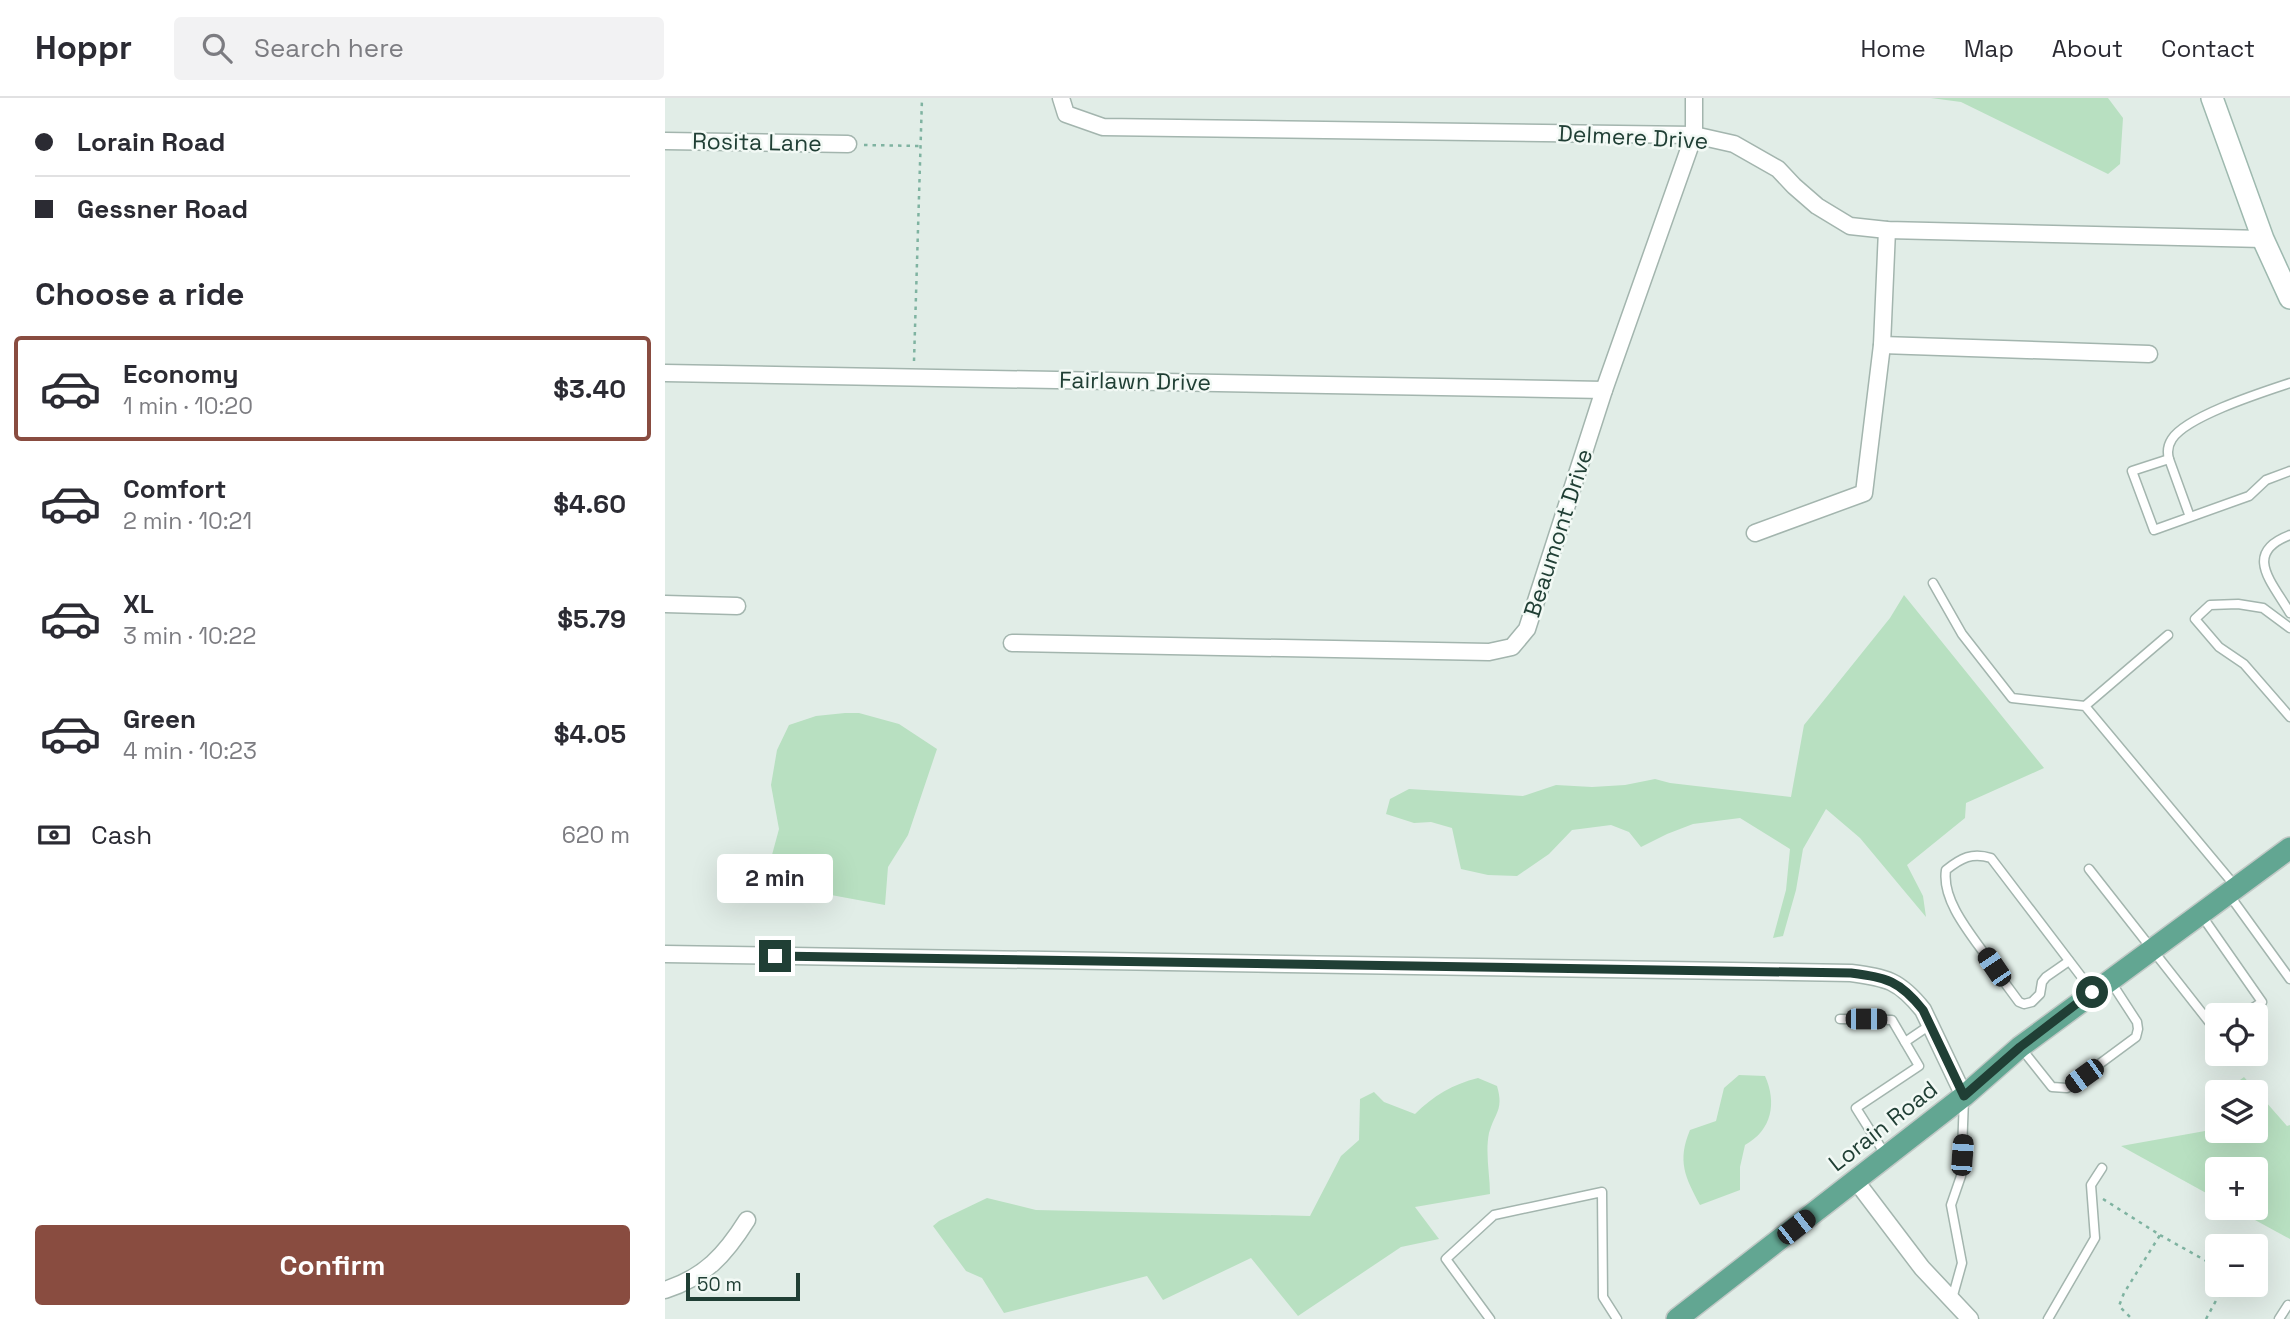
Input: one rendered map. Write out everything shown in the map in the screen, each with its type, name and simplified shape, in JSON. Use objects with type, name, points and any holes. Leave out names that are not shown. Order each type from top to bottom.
[{"type":"main road","points":[[2212,98],[2263,239],[2290,298]]},
{"type":"main road","name":"Lorain Road","points":[[1677,1319],[1964,1096],[2020,1047],[2290,848]]},
{"type":"street","name":"Delmere Drive","points":[[1061,98],[1066,114],[1103,127],[1694,135],[1734,144],[1778,169],[1817,206],[1850,226],[1887,230],[2263,239]]},
{"type":"street","name":"Beaumont Drive","points":[[1012,643],[1489,652],[1512,647],[1527,629],[1604,390],[1694,135],[1694,98]]},
{"type":"street","name":"Rosita Lane","points":[[665,141],[848,144]]},
{"type":"street","points":[[1755,533],[1864,493],[1882,345],[1887,230]]},
{"type":"street","points":[[1882,345],[2149,354]]},
{"type":"street","name":"Fairlawn Drive","points":[[665,373],[1604,390]]},
{"type":"street","points":[[665,604],[737,606]]},
{"type":"street","points":[[665,954],[1851,973],[1888,980],[1903,988],[1923,1010],[1964,1096]]},
{"type":"street","points":[[1856,1181],[1922,1268],[1969,1319]]},
{"type":"street","points":[[665,1290],[696,1277],[716,1262],[733,1243],[747,1220]]},
{"type":"lane","points":[[2190,517],[2167,452],[2171,440],[2187,425],[2240,399],[2290,383]]},
{"type":"lane","points":[[2169,459],[2132,471],[2154,530],[2249,496],[2266,480],[2290,471]]},
{"type":"lane","points":[[2290,535],[2267,547],[2264,555],[2264,568],[2290,613]]},
{"type":"lane","points":[[1933,583],[1962,634],[2012,698],[2085,706],[2232,890],[2290,979]]},
{"type":"lane","points":[[2290,628],[2263,608],[2238,604],[2210,605],[2195,619],[2219,647],[2244,664],[2290,717]]},
{"type":"lane","points":[[2085,706],[2168,635]]},
{"type":"lane","points":[[1994,967],[1949,901],[1944,881],[1946,870],[1962,858],[1980,855],[1991,858],[2092,992]]},
{"type":"lane","points":[[2089,869],[2205,1017]]},
{"type":"lane","points":[[2200,914],[2260,1003]]},
{"type":"lane","points":[[2003,979],[2019,1002],[2032,1002],[2040,994],[2042,982],[2046,977],[2069,961]]},
{"type":"lane","points":[[2020,1047],[2052,1087],[2061,1089],[2067,1088],[2136,1037],[2137,1022],[2110,979]]},
{"type":"lane","points":[[1840,1019],[1892,1020],[1919,1066],[1856,1108],[1886,1157]]},
{"type":"lane","points":[[1905,1042],[1930,1026]]},
{"type":"lane","points":[[1952,1300],[1962,1264],[1951,1205],[1961,1176],[1964,1096]]},
{"type":"lane","points":[[2048,1319],[2095,1238],[2091,1185],[2102,1168]]},
{"type":"lane","points":[[1490,1319],[1446,1259],[1494,1215],[1602,1192],[1603,1297],[1617,1319]]},
{"type":"lane","points":[[2279,1319],[2288,1305]]},
{"type":"path","points":[[913,361],[922,98]]},
{"type":"path","points":[[848,144],[920,146]]},
{"type":"path","points":[[2092,1192],[2205,1260]]},
{"type":"path","points":[[2132,1319],[2119,1306],[2124,1293],[2160,1235]]},
{"type":"path","points":[[2206,1319],[2220,1297]]},
{"type":"green space","points":[[1931,98],[2108,98],[2123,118],[2120,164],[2108,174],[1961,102]]},
{"type":"green space","points":[[1904,595],[2044,768],[1966,803],[1965,818],[1907,865],[1923,896],[1926,917],[1860,838],[1826,809],[1803,849],[1796,890],[1783,936],[1773,938],[1786,890],[1790,849],[1740,818],[1693,824],[1641,847],[1629,832],[1611,825],[1572,830],[1549,854],[1517,876],[1488,875],[1461,869],[1452,828],[1431,822],[1414,823],[1386,814],[1390,799],[1409,789],[1523,796],[1556,785],[1625,785],[1655,779],[1791,797],[1804,725],[1890,618]]},
{"type":"green space","points":[[859,713],[899,724],[937,749],[908,835],[888,867],[885,905],[815,892],[769,866],[779,829],[771,785],[777,750],[789,725],[816,716]]},
{"type":"green space","points":[[1739,1075],[1765,1076],[1771,1096],[1770,1115],[1761,1132],[1745,1145],[1740,1167],[1740,1190],[1700,1205],[1690,1186],[1683,1160],[1686,1141],[1690,1130],[1716,1121],[1724,1088]]},
{"type":"green space","points":[[1478,1078],[1497,1086],[1499,1094],[1499,1106],[1488,1141],[1490,1194],[1415,1207],[1439,1239],[1401,1247],[1298,1316],[1251,1258],[1163,1300],[1147,1276],[1004,1313],[982,1278],[966,1271],[933,1226],[987,1198],[1036,1210],[1310,1216],[1341,1156],[1359,1140],[1360,1099],[1374,1092],[1384,1102],[1415,1114],[1444,1092]]},
{"type":"green space","points":[[2268,1104],[2287,1126],[2290,1125],[2290,1239],[2255,1220],[2268,1220],[2268,1157],[2205,1157],[2205,1192],[2121,1146],[2205,1131],[2205,1143],[2268,1143]]},
{"type":"route","points":[[775,956],[1851,973],[1888,980],[1903,988],[1914,999],[1923,1010],[1964,1096],[2020,1047],[2092,992]]}]
